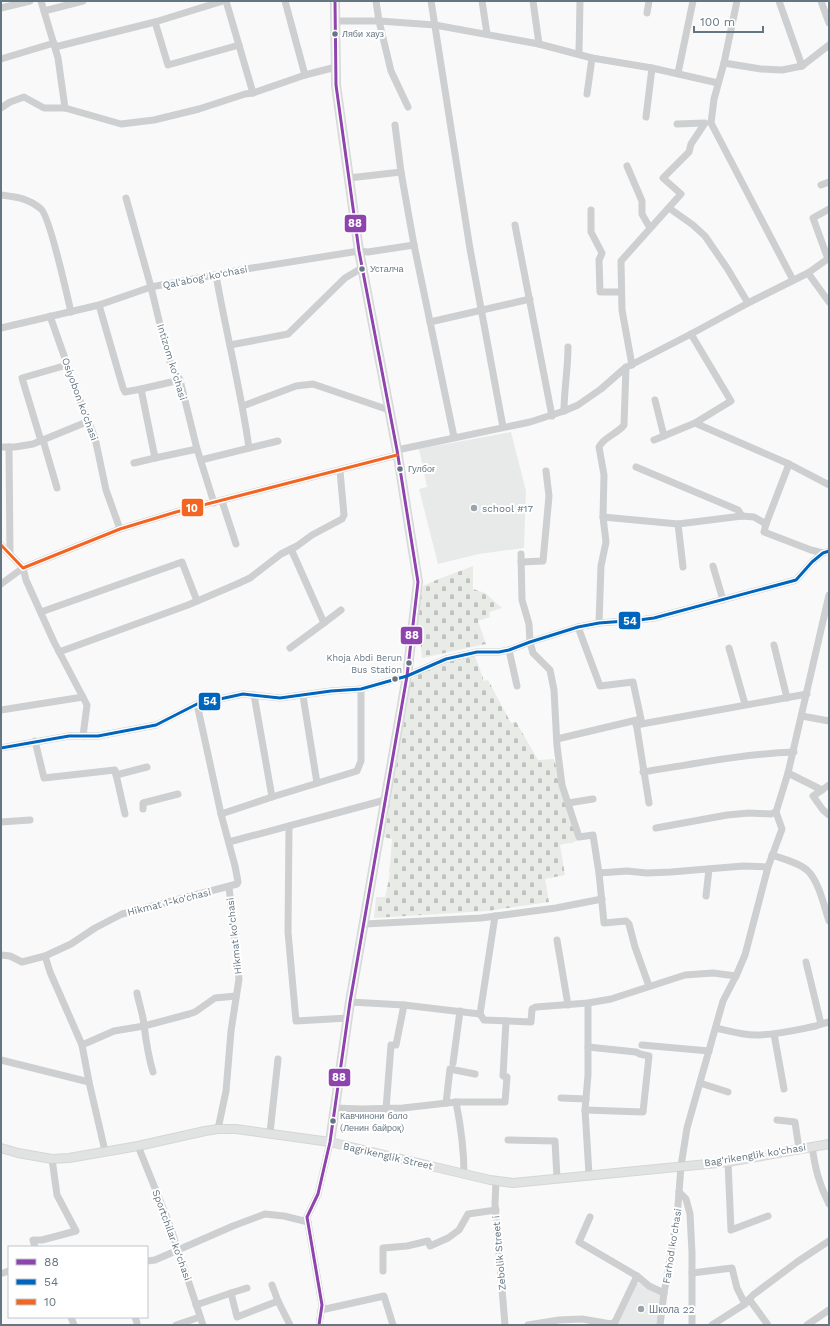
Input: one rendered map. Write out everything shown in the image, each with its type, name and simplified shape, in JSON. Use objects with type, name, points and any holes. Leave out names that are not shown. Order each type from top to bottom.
[{"type":"main road","points":[[330,1142],[350,1002],[407,676],[418,582],[405,494],[359,252],[336,85],[335,1]]},
{"type":"main road","name":"Bagrikenglik Street","points":[[1,1148],[18,1153],[52,1159],[105,1152],[218,1129],[236,1129],[330,1142],[496,1181],[513,1182],[681,1166]]},
{"type":"main road","name":"Bag'rikenglik ko'chasi","points":[[681,1166],[728,1162],[829,1144]]},
{"type":"street","points":[[1,8],[30,1]]},
{"type":"street","points":[[41,1],[58,58],[65,108]]},
{"type":"street","points":[[44,12],[83,1]]},
{"type":"street","points":[[1,59],[155,22],[225,1],[253,93]]},
{"type":"street","points":[[284,1],[304,75]]},
{"type":"street","points":[[376,1],[379,21],[391,71],[408,107]]},
{"type":"street","points":[[431,1],[469,242],[504,427]]},
{"type":"street","points":[[482,1],[487,34]]},
{"type":"street","points":[[533,1],[539,44]]},
{"type":"street","points":[[579,53],[580,1]]},
{"type":"street","points":[[647,13],[650,1]]},
{"type":"street","points":[[678,73],[693,1]]},
{"type":"street","points":[[599,623],[601,566],[606,542],[603,517],[604,475],[599,446],[601,442],[621,430],[624,425],[629,366],[620,292],[621,261],[681,194],[663,178],[689,152],[691,144],[708,123],[724,63],[737,1]]},
{"type":"street","points":[[779,1],[802,66]]},
{"type":"street","points":[[821,1],[829,23]]},
{"type":"street","points":[[335,20],[379,21],[434,25],[539,44],[579,53],[592,58],[678,73],[718,83]]},
{"type":"street","points":[[155,22],[168,65],[239,45]]},
{"type":"street","points":[[724,63],[761,69],[782,70],[802,66],[829,45]]},
{"type":"street","points":[[587,94],[592,58]]},
{"type":"street","points":[[1,108],[10,102],[24,97],[44,108],[65,108],[121,124],[154,120],[253,93],[304,75],[336,67]]},
{"type":"street","points":[[646,117],[652,68]]},
{"type":"street","points":[[677,124],[708,123]]},
{"type":"street","points":[[708,123],[793,280]]},
{"type":"street","points":[[395,125],[401,172],[414,245],[454,437]]},
{"type":"street","points":[[627,166],[642,201],[642,214],[650,228]]},
{"type":"street","points":[[349,178],[401,172]]},
{"type":"street","points":[[821,185],[829,182]]},
{"type":"street","points":[[1,195],[23,198],[42,210],[51,232],[71,312]]},
{"type":"street","name":"Intizom ko'chasi","points":[[126,198],[171,365],[180,380],[197,449],[214,503]]},
{"type":"street","points":[[669,208],[693,225],[705,236],[727,268],[748,303]]},
{"type":"street","points":[[1,584],[23,568],[120,529],[176,512],[340,471],[454,437],[552,416],[578,405],[601,390],[629,366],[808,272],[828,258],[813,218],[829,208]]},
{"type":"street","points":[[592,210],[591,232],[602,253],[599,260],[600,292],[620,292]]},
{"type":"street","points":[[515,225],[552,416]]},
{"type":"street","name":"Qal'abog' ko'chasi","points":[[1,328],[71,312],[151,287],[359,252],[414,245]]},
{"type":"street","points":[[230,345],[288,334],[345,278],[362,268]]},
{"type":"street","points":[[808,272],[829,302]]},
{"type":"street","points":[[216,275],[243,406],[249,448]]},
{"type":"street","points":[[430,322],[530,299]]},
{"type":"street","points":[[99,304],[125,392],[180,380]]},
{"type":"street","name":"Osiyobon ko'chasi","points":[[50,316],[95,438],[106,490],[120,529]]},
{"type":"street","points":[[654,440],[695,423],[731,401],[692,334]]},
{"type":"street","points":[[564,411],[564,387],[568,365],[568,347]]},
{"type":"street","points":[[57,488],[22,378],[68,365]]},
{"type":"street","points":[[243,406],[296,386],[313,384],[389,410]]},
{"type":"street","points":[[141,389],[155,458]]},
{"type":"street","points":[[655,400],[664,436]]},
{"type":"street","points":[[1,447],[33,444],[89,421]]},
{"type":"street","points":[[695,423],[789,464],[829,485]]},
{"type":"street","points":[[201,460],[278,441]]},
{"type":"street","points":[[9,447],[10,554]]},
{"type":"street","points":[[134,463],[197,449]]},
{"type":"street","points":[[789,464],[764,532],[811,550],[826,552]]},
{"type":"street","points":[[636,467],[738,510],[742,516]]},
{"type":"street","points":[[59,652],[197,601],[250,578],[281,554],[342,519],[344,515],[340,471]]},
{"type":"street","points":[[521,562],[543,561],[549,496],[546,471]]},
{"type":"street","points":[[222,501],[236,544]]},
{"type":"street","points":[[603,517],[678,524],[742,516],[754,517],[766,524]]},
{"type":"street","points":[[678,524],[683,567]]},
{"type":"street","points":[[1,546],[23,568],[26,580],[59,652],[87,705],[84,736]]},
{"type":"street","points":[[291,549],[324,623]]},
{"type":"street","points":[[1,748],[69,736],[98,736],[156,725],[197,704],[243,694],[280,698],[303,696],[319,692],[361,689],[407,676],[446,659],[477,652],[499,652],[509,650],[578,627],[599,623],[654,618],[796,580],[812,562],[826,552]]},
{"type":"street","points":[[521,554],[522,600],[529,624],[530,642],[533,653],[550,670],[554,690],[562,785],[579,837],[593,835],[599,873],[604,923],[626,922],[629,924],[635,947],[649,986]]},
{"type":"street","points":[[41,612],[182,562],[197,601]]},
{"type":"street","points":[[713,566],[723,600]]},
{"type":"street","points":[[656,828],[727,815],[749,813],[771,814],[776,812],[794,752],[829,594]]},
{"type":"street","points":[[290,648],[341,610]]},
{"type":"street","points":[[578,627],[600,686],[633,682],[641,719],[636,722]]},
{"type":"street","points":[[774,645],[787,698]]},
{"type":"street","points":[[729,648],[745,704]]},
{"type":"street","points":[[509,650],[517,686]]},
{"type":"street","points":[[222,814],[357,771],[361,762],[361,689]]},
{"type":"street","points":[[557,739],[636,722],[807,694]]},
{"type":"street","points":[[254,695],[272,797]]},
{"type":"street","points":[[303,696],[317,783]]},
{"type":"street","points":[[1,710],[83,697]]},
{"type":"street","name":"Hikmat ko'chasi","points":[[197,704],[238,882],[235,886],[229,887],[239,979],[226,1091],[218,1129]]},
{"type":"street","points":[[802,716],[829,721]]},
{"type":"street","points":[[636,722],[649,802]]},
{"type":"street","points":[[35,741],[44,778],[115,770],[125,814]]},
{"type":"street","points":[[644,772],[732,758],[770,753],[794,752]]},
{"type":"street","points":[[116,775],[147,768]]},
{"type":"street","points":[[788,773],[822,790]]},
{"type":"street","points":[[829,785],[814,796],[823,810],[829,815]]},
{"type":"street","points":[[143,808],[143,804],[178,794]]},
{"type":"street","points":[[568,803],[593,799]]},
{"type":"street","points":[[229,842],[386,800]]},
{"type":"street","name":"Farhod ko'chasi","points":[[660,1325],[677,1219],[681,1166],[687,1128],[723,1002],[745,955],[768,867],[782,829],[776,812]]},
{"type":"street","points":[[1,822],[30,820]]},
{"type":"street","points":[[288,826],[288,932],[296,1021],[348,1018]]},
{"type":"street","points":[[772,855],[796,864],[808,871],[820,893],[829,922]]},
{"type":"street","points":[[599,873],[627,871],[647,873],[671,872],[742,866],[768,867]]},
{"type":"street","points":[[706,896],[709,869]]},
{"type":"street","name":"Hikmat 1-ko'chasi","points":[[1,956],[10,956],[22,962],[45,956],[71,944],[95,928],[122,914],[229,887]]},
{"type":"street","points":[[364,924],[495,916],[556,908],[602,899]]},
{"type":"street","points":[[495,916],[480,1014],[484,1020],[531,1022],[532,1009],[536,1007],[588,1003],[611,999],[685,975],[713,973],[736,976]]},
{"type":"street","points":[[557,940],[568,1005]]},
{"type":"street","points":[[45,956],[50,972],[82,1045],[105,1152]]},
{"type":"street","points":[[806,962],[820,1024]]},
{"type":"street","points":[[137,993],[153,1072]]},
{"type":"street","points":[[82,1045],[114,1031],[144,1026],[195,1012],[215,998],[236,996]]},
{"type":"street","points":[[350,1002],[404,1005],[480,1014]]},
{"type":"street","points":[[588,1003],[588,1047],[585,1110],[589,1174]]},
{"type":"street","points":[[386,1109],[391,1045],[396,1045],[404,1005]]},
{"type":"street","points":[[452,1063],[460,1011]]},
{"type":"street","points":[[335,1108],[386,1109],[456,1102],[505,1102],[507,1077],[503,1076],[506,1021]]},
{"type":"street","points":[[716,1028],[755,1035],[774,1034],[829,1022]]},
{"type":"street","points":[[774,1034],[784,1089]]},
{"type":"street","points":[[642,1045],[709,1051]]},
{"type":"street","points":[[585,1110],[643,1112],[649,1056],[636,1052],[588,1047]]},
{"type":"street","points":[[270,1133],[278,1059]]},
{"type":"street","points":[[1,1060],[89,1082]]},
{"type":"street","points":[[446,1104],[450,1069],[475,1074]]},
{"type":"street","points":[[700,1083],[728,1092]]},
{"type":"street","points":[[561,1098],[586,1100]]},
{"type":"street","points":[[456,1102],[462,1130],[464,1174]]},
{"type":"street","points":[[777,1120],[795,1122],[799,1149]]},
{"type":"street","points":[[508,1140],[555,1141],[557,1178]]},
{"type":"street","points":[[319,1325],[322,1305],[307,1217],[318,1194],[330,1142]]},
{"type":"street","name":"Sportchilar ko‘chasi","points":[[138,1146],[170,1223],[202,1325]]},
{"type":"street","points":[[812,1146],[815,1171],[821,1189],[829,1204]]},
{"type":"street","points":[[35,1246],[33,1240],[42,1240],[76,1231],[57,1195],[52,1159]]},
{"type":"street","points":[[728,1162],[731,1230],[768,1216]]},
{"type":"street","name":"Zebolik Street i","points":[[496,1181],[496,1210],[505,1325]]},
{"type":"street","points":[[679,1192],[686,1199],[690,1214],[692,1325]]},
{"type":"street","points":[[383,1271],[383,1248],[407,1246],[428,1241],[430,1246],[460,1230],[468,1214],[496,1210]]},
{"type":"street","points":[[148,1261],[155,1260],[233,1226],[265,1214],[284,1216],[308,1222]]},
{"type":"street","points":[[590,1217],[578,1242],[637,1276],[649,1286],[664,1293]]},
{"type":"street","points":[[712,1325],[747,1301],[797,1262],[829,1241]]},
{"type":"street","points":[[692,1273],[732,1268],[737,1288],[768,1325]]},
{"type":"street","points":[[528,1325],[559,1320],[582,1319],[611,1324],[615,1322],[637,1276]]},
{"type":"street","points":[[272,1285],[278,1302],[290,1325]]},
{"type":"street","points":[[196,1305],[247,1288]]},
{"type":"street","points":[[231,1293],[237,1317],[278,1302]]},
{"type":"street","points":[[321,1310],[384,1296],[393,1325]]},
{"type":"street","points":[[807,1325],[829,1310]]},
{"type":"street","points":[[176,1325],[200,1317]]},
{"type":"shaded area","name":"school #17","points":[[511,432],[526,491],[524,548],[479,554],[438,564],[419,489],[427,487],[419,449]]},
{"type":"shaded area","name":"Школа 22","points":[[636,1282],[661,1294],[657,1325],[615,1325]]},
{"type":"green space","points":[[473,566],[473,589],[485,593],[502,608],[489,612],[490,617],[478,621],[486,644],[422,658],[420,638],[416,631],[423,586]]},
{"type":"green space","points":[[475,656],[484,681],[488,680],[511,723],[516,722],[538,760],[554,759],[578,841],[560,845],[565,875],[545,879],[549,902],[487,911],[374,918],[376,897],[385,897],[389,879],[392,839],[384,837],[411,681],[416,675],[431,667],[449,661]]},
{"type":"transit line","name":"88","points":[[319,1325],[322,1305],[307,1217],[318,1194],[330,1142],[350,1002],[407,676],[418,582],[397,450],[359,251],[336,85],[335,1]]},
{"type":"transit line","name":"10","points":[[1,545],[23,568],[120,529],[176,512],[397,455]]},
{"type":"transit line","name":"54","points":[[1,748],[69,736],[98,736],[156,725],[197,704],[243,694],[280,698],[331,691],[361,689],[407,676],[446,659],[477,652],[499,652],[509,650],[578,627],[599,623],[654,618],[796,580],[812,562],[823,553],[829,551]]},
{"type":"place","name":"Ляби хауз","points":[[335,34]]},
{"type":"place","name":"Усталча","points":[[362,269]]},
{"type":"place","name":"Гулбоғ","points":[[400,469]]},
{"type":"place","name":"school #17","points":[[474,508]]},
{"type":"place","name":"Khoja Abdi Berun Bus Station","points":[[409,663]]},
{"type":"place","name":"Кавчинони боло (Ленин байроқ)","points":[[333,1121]]},
{"type":"place","name":"Школа 22","points":[[641,1309]]}]
